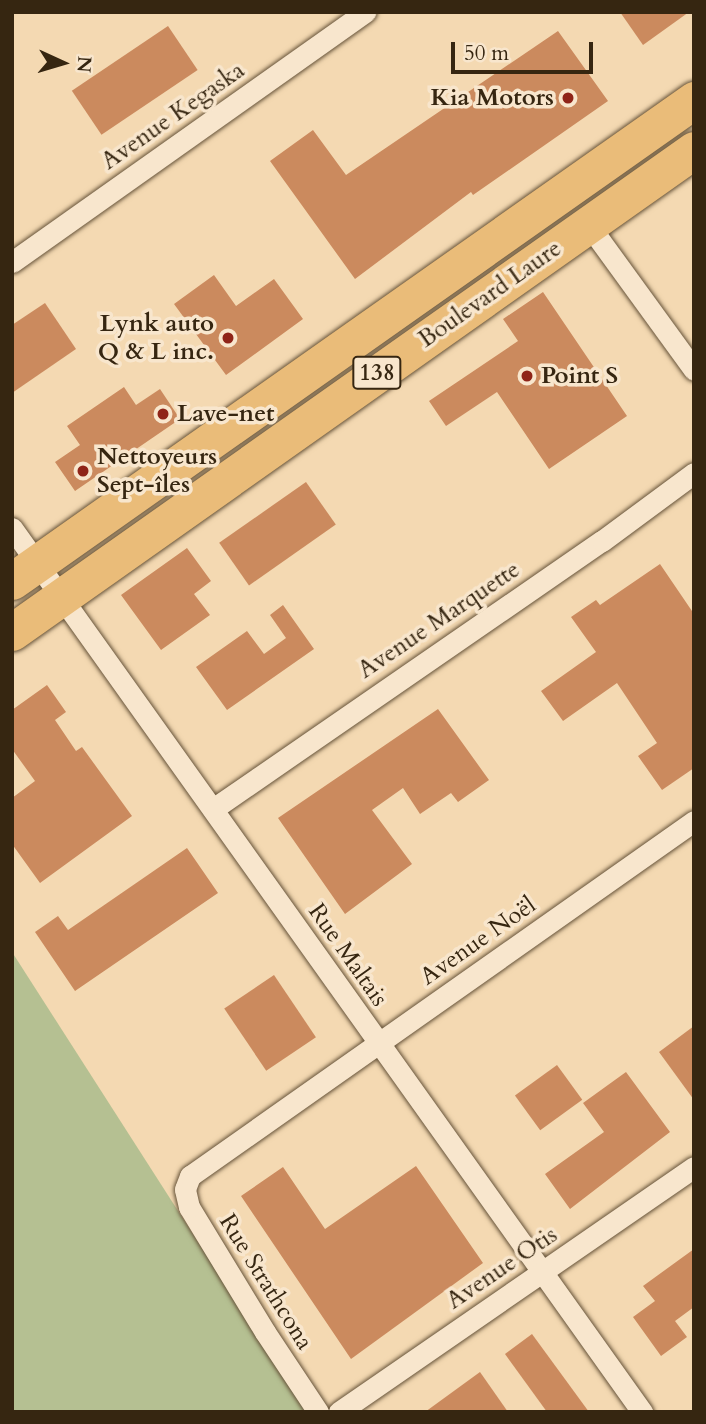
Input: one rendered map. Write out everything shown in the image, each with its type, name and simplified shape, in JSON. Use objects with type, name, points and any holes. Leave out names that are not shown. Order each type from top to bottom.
[{"type":"highway","name":"Boulevard Laure","points":[[25,572],[694,100]]},
{"type":"highway","name":"Boulevard Laure","points":[[12,632],[694,150]]},
{"type":"street","name":"Avenue Kegaska","points":[[12,262],[365,12]]},
{"type":"street","points":[[588,225],[694,370]]},
{"type":"street","name":"Avenue Marquette","points":[[213,809],[601,541],[694,473]]},
{"type":"street","name":"Rue Maltais","points":[[12,528],[25,572],[61,597],[642,1412]]},
{"type":"street","name":"Avenue Noël","points":[[190,1176],[694,821]]},
{"type":"street","name":"Avenue Otis","points":[[339,1412],[694,1167]]},
{"type":"street","name":"Rue Strathcona","points":[[190,1176],[185,1189],[189,1207],[265,1332],[318,1412]]},
{"type":"green space","points":[[12,952],[307,1412],[12,1412]]},
{"type":"building","points":[[620,12],[689,12],[643,45]]},
{"type":"building","points":[[168,26],[198,70],[101,135],[72,91]]},
{"type":"building","points":[[558,31],[608,101],[473,195],[471,192],[355,279],[270,161],[313,130],[346,175]]},
{"type":"building","points":[[214,275],[236,306],[274,279],[303,319],[226,375],[174,304]]},
{"type":"building","points":[[543,292],[627,416],[549,469],[497,392],[446,426],[429,401],[518,341],[503,319]]},
{"type":"building","points":[[45,303],[76,349],[12,393],[12,325]]},
{"type":"building","points":[[124,387],[136,405],[160,389],[180,419],[75,491],[55,462],[80,445],[67,426]]},
{"type":"building","points":[[306,482],[336,525],[249,585],[219,543]]},
{"type":"building","points":[[187,548],[211,581],[194,594],[210,615],[161,650],[121,595]]},
{"type":"building","points":[[660,564],[694,614],[694,768],[662,790],[638,756],[657,743],[617,683],[563,721],[541,691],[596,652],[571,617],[596,600],[600,605]]},
{"type":"building","points":[[283,605],[314,649],[227,710],[196,667],[247,631],[264,654],[286,638],[270,615]]},
{"type":"building","points":[[47,685],[66,712],[55,720],[76,751],[82,747],[132,816],[40,883],[12,844],[12,798],[35,781],[12,749],[12,710]]},
{"type":"building","points":[[438,709],[489,780],[458,802],[451,793],[420,814],[403,788],[372,810],[412,864],[345,914],[278,818]]},
{"type":"building","points":[[187,848],[218,893],[75,991],[35,932],[58,916],[68,930]]},
{"type":"building","points":[[274,975],[316,1037],[266,1071],[224,1009]]},
{"type":"building","points":[[694,1026],[694,1100],[659,1052]]},
{"type":"building","points":[[557,1065],[582,1100],[540,1130],[515,1096]]},
{"type":"building","points":[[626,1072],[670,1132],[570,1209],[545,1174],[604,1132],[583,1103]]},
{"type":"building","points":[[416,1166],[483,1263],[351,1359],[241,1196],[283,1167],[325,1229]]},
{"type":"building","points":[[694,1249],[694,1307],[675,1321],[687,1337],[661,1356],[633,1317],[655,1301],[643,1286]]},
{"type":"building","points":[[532,1334],[589,1412],[547,1412],[505,1354]]},
{"type":"building","points":[[480,1372],[508,1412],[425,1412]]},
{"type":"place","name":"Kia Motors","points":[[568,98]]},
{"type":"place","name":"Lynk auto Q & L inc.","points":[[228,338]]},
{"type":"place","name":"Point S","points":[[527,376]]},
{"type":"place","name":"Lave-net","points":[[163,414]]},
{"type":"place","name":"Nettoyeurs Sept-îles","points":[[83,471]]}]
